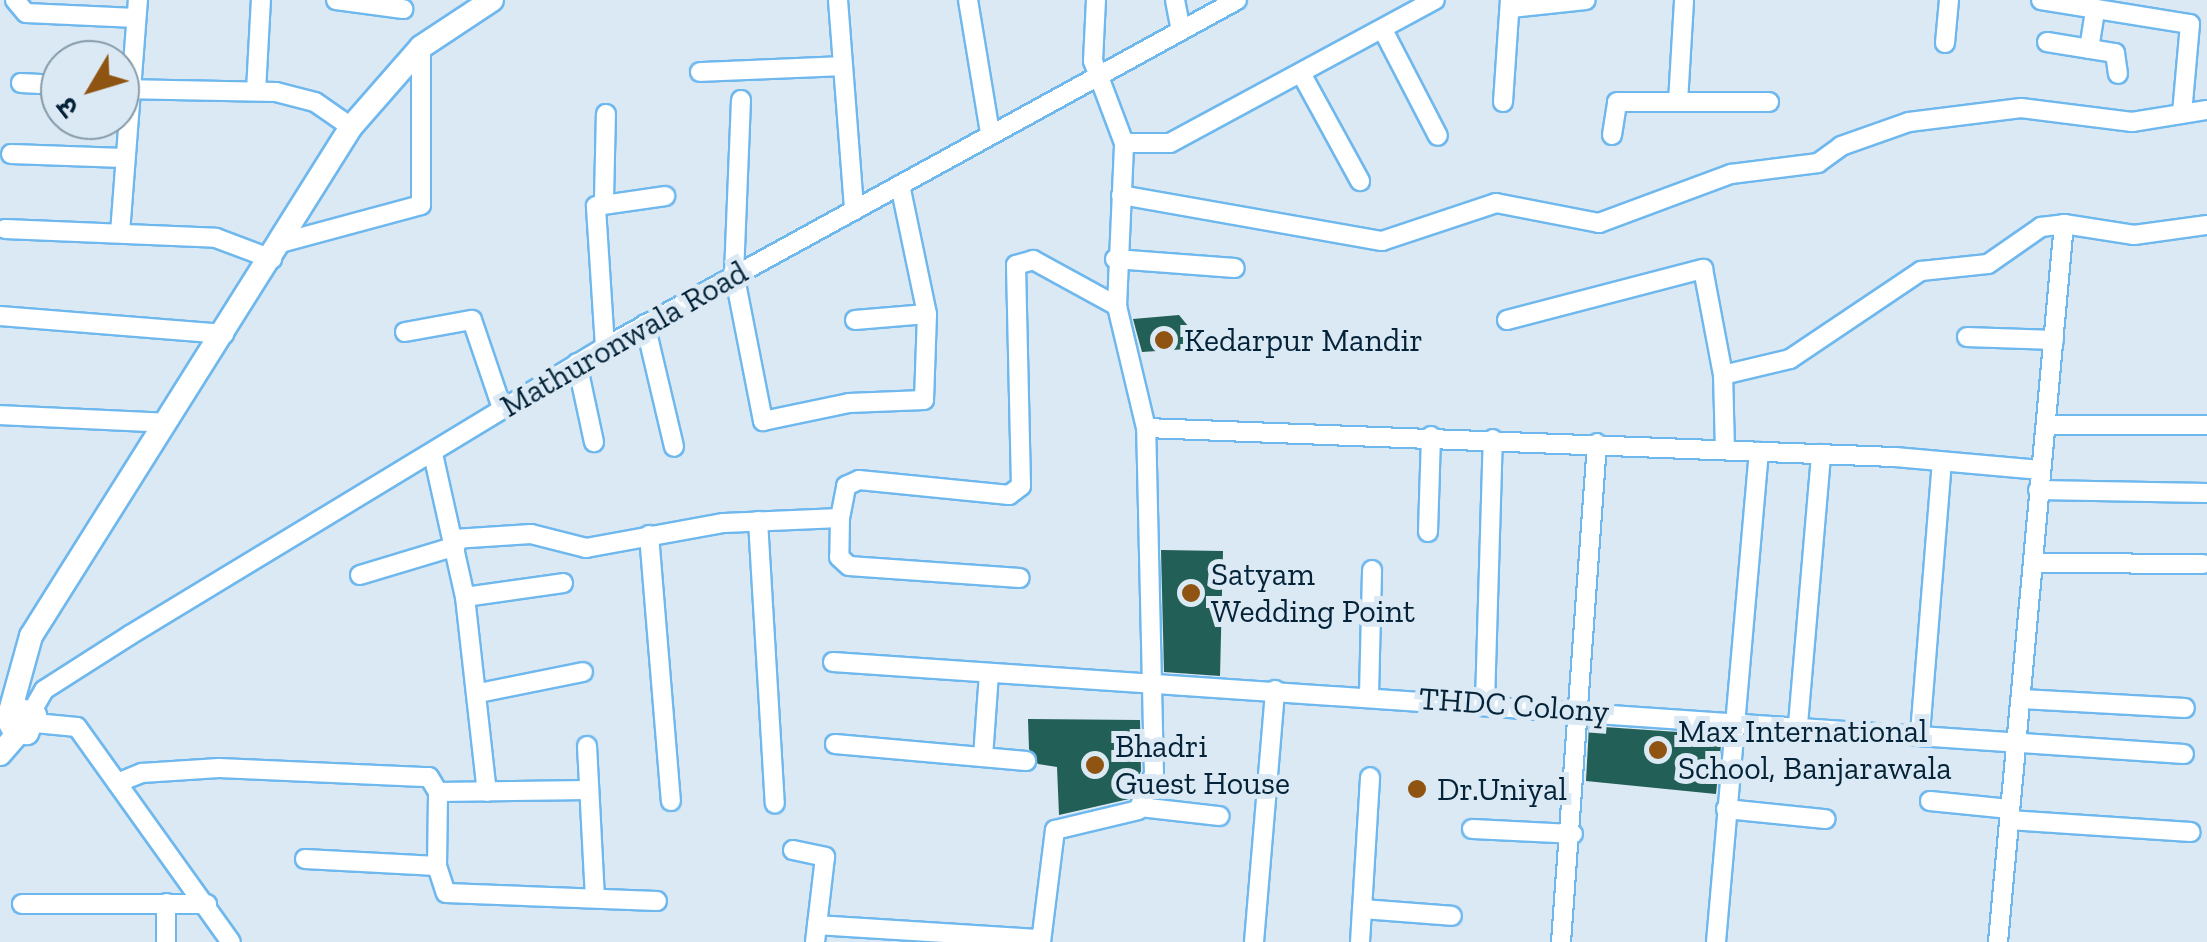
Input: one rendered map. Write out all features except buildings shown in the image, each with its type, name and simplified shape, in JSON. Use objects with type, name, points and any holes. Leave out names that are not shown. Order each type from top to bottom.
[{"type":"main road","points":[[0,754],[18,720],[32,636],[278,250],[351,128],[421,47],[492,0]]},
{"type":"street","points":[[15,0],[26,13],[137,9],[132,40]]},
{"type":"street","points":[[256,92],[261,0]]},
{"type":"street","points":[[336,0],[402,9]]},
{"type":"street","points":[[838,0],[854,210]]},
{"type":"street","points":[[968,0],[990,133]]},
{"type":"street","points":[[1096,0],[1098,76],[1124,144],[1115,260],[1117,306],[1146,428],[1154,774],[1140,807]]},
{"type":"street","points":[[1176,0],[1181,30]]},
{"type":"street","name":"Mathuronwala Road","points":[[18,720],[44,690],[130,635],[605,346],[1237,0]]},
{"type":"street","points":[[1124,144],[1170,143],[1435,0]]},
{"type":"street","points":[[1503,102],[1510,4],[1586,0]]},
{"type":"street","points":[[1678,102],[1684,0]]},
{"type":"street","points":[[1944,43],[1949,0]]},
{"type":"street","points":[[2041,0],[2096,10],[2163,10],[2198,25],[2182,114]]},
{"type":"street","points":[[2089,49],[2096,10]]},
{"type":"street","points":[[1383,30],[1438,136]]},
{"type":"street","points":[[2047,42],[2117,54],[2118,74]]},
{"type":"street","points":[[5,229],[216,238],[278,250],[421,205],[421,47]]},
{"type":"street","points":[[700,72],[842,66]]},
{"type":"street","points":[[1302,75],[1360,181]]},
{"type":"street","points":[[20,83],[40,84]]},
{"type":"street","points":[[140,89],[256,92],[315,102],[351,128]]},
{"type":"street","points":[[741,100],[734,273],[766,423],[849,403],[924,400],[927,314],[900,186]]},
{"type":"street","points":[[1612,135],[1614,103],[1770,102]]},
{"type":"street","points":[[1121,195],[1382,240],[1496,203],[1599,222],[1731,174],[1818,163],[1842,146],[1909,122],[2022,108],[2132,122],[2207,110]]},
{"type":"street","points":[[605,346],[594,240],[595,211],[604,199],[606,114]]},
{"type":"street","points":[[120,233],[124,140]]},
{"type":"street","points":[[11,154],[124,158]]},
{"type":"street","points":[[604,199],[665,196]]},
{"type":"street","points":[[1998,942],[2064,224]]},
{"type":"street","points":[[1723,375],[1790,359],[1922,271],[1988,264],[2041,227],[2064,224],[2134,235],[2207,225]]},
{"type":"street","points":[[1115,260],[1235,268]]},
{"type":"street","points":[[1020,578],[849,566],[839,557],[840,518],[853,480],[998,496],[1021,486],[1019,261],[1046,266],[1117,306]]},
{"type":"street","points":[[1506,320],[1703,269],[1723,375],[1725,450]]},
{"type":"street","points":[[854,320],[927,314]]},
{"type":"street","points":[[0,316],[224,334]]},
{"type":"street","points":[[405,332],[472,320],[502,408]]},
{"type":"street","points":[[645,324],[674,447]]},
{"type":"street","points":[[1967,336],[2054,340]]},
{"type":"street","points":[[578,363],[594,442]]},
{"type":"street","points":[[0,415],[166,423]]},
{"type":"street","points":[[2046,425],[2207,426]]},
{"type":"street","points":[[1146,428],[1598,443],[2040,470]]},
{"type":"street","points":[[1428,532],[1431,436]]},
{"type":"street","points":[[1484,702],[1492,439]]},
{"type":"street","points":[[1561,942],[1573,834],[1576,708],[1598,443]]},
{"type":"street","points":[[1716,942],[1758,452]]},
{"type":"street","points":[[433,454],[465,597],[479,692],[487,792]]},
{"type":"street","points":[[1798,724],[1821,454]]},
{"type":"street","points":[[1920,734],[1942,462]]},
{"type":"street","points":[[2038,490],[2207,494]]},
{"type":"street","points":[[360,575],[455,543],[531,534],[586,548],[649,535],[758,521],[840,518]]},
{"type":"street","points":[[758,521],[775,803]]},
{"type":"street","points":[[649,535],[670,801]]},
{"type":"street","points":[[2033,562],[2203,564]]},
{"type":"street","points":[[1372,570],[1378,696]]},
{"type":"street","points":[[465,597],[563,583]]},
{"type":"street","name":"THDC Colony","points":[[833,662],[1152,679],[2184,754]]},
{"type":"street","points":[[479,692],[584,672]]},
{"type":"street","points":[[983,757],[989,673]]},
{"type":"street","points":[[1254,942],[1275,690]]},
{"type":"street","points":[[2022,699],[2185,708]]},
{"type":"street","points":[[18,720],[77,728],[232,942]]},
{"type":"street","points":[[836,744],[1026,761]]},
{"type":"street","points":[[587,746],[595,898]]},
{"type":"street","points":[[117,784],[142,773],[219,768],[428,777],[438,792],[437,866],[446,893],[656,901]]},
{"type":"street","points":[[1360,942],[1370,777]]},
{"type":"street","points":[[438,792],[590,790]]},
{"type":"street","points":[[1930,801],[2010,814],[2191,832]]},
{"type":"street","points":[[793,850],[825,857],[816,934],[1041,940],[1045,882],[1060,825],[1140,807],[1219,816]]},
{"type":"street","points":[[1726,809],[1825,819]]},
{"type":"street","points":[[1472,829],[1573,834]]},
{"type":"street","points":[[305,859],[437,866]]},
{"type":"street","points":[[166,942],[167,903]]},
{"type":"street","points":[[22,904],[206,904]]},
{"type":"street","points":[[1362,909],[1452,916]]},
{"type":"place","name":"Kedarpur Mandir","points":[[1164,340]]},
{"type":"place","name":"Satyam Wedding Point","points":[[1191,593]]},
{"type":"place","name":"Max International School, Banjarawala","points":[[1658,750]]},
{"type":"place","name":"Bhadri Guest House","points":[[1095,765]]},
{"type":"place","name":"Dr.Uniyal","points":[[1417,789]]}]
